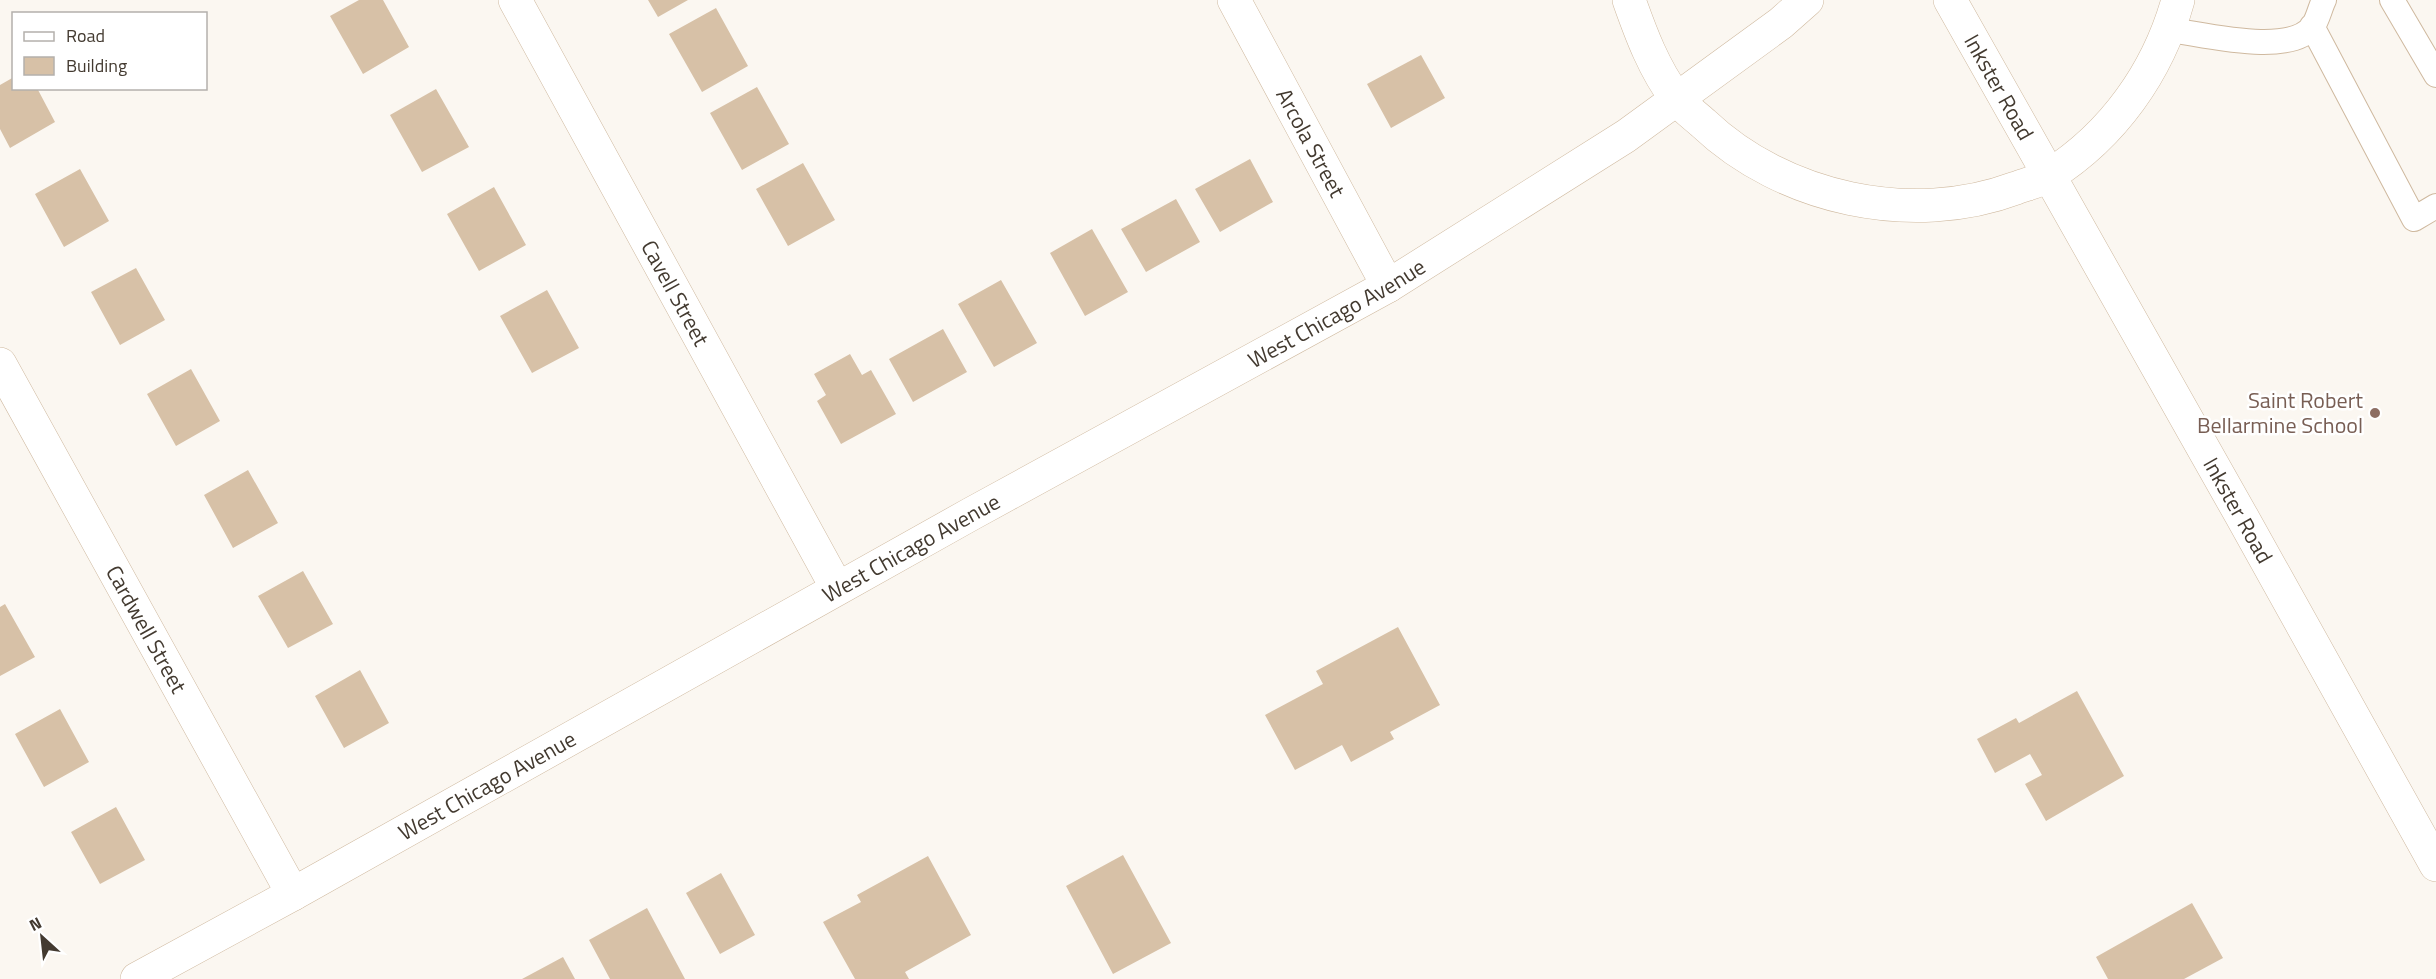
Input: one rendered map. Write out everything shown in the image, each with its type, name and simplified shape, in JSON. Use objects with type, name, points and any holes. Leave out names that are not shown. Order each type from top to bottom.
[{"type":"street","name":"Cavell Street","points":[[515,0],[837,588]]},
{"type":"street","name":"Arcola Street","points":[[1234,0],[1389,286]]},
{"type":"street","points":[[1629,0],[1645,44],[1677,99],[1717,137],[1762,167],[1802,185],[1855,200],[1899,206],[1954,203],[1996,196],[2048,176],[2096,139],[2137,91],[2155,62],[2174,15]]},
{"type":"street","name":"West Chicago Avenue","points":[[137,979],[293,894],[837,588],[1389,286],[1626,136],[1780,23],[1807,0]]},
{"type":"street","name":"Inkster Road","points":[[1950,0],[2436,865]]},
{"type":"street","name":"Cardwell Street","points":[[0,364],[293,894]]},
{"type":"lane","points":[[2174,15],[2269,43],[2297,38],[2312,26],[2324,0]]},
{"type":"lane","points":[[2392,0],[2436,75]]},
{"type":"lane","points":[[2312,26],[2414,219],[2436,206]]},
{"type":"building","points":[[359,0],[383,0],[409,47],[363,74],[330,16]]},
{"type":"building","points":[[648,0],[688,0],[658,17]]},
{"type":"building","points":[[716,8],[748,66],[702,92],[669,34]]},
{"type":"building","points":[[1421,55],[1445,98],[1391,128],[1367,84]]},
{"type":"building","points":[[12,78],[12,90],[38,90],[55,122],[10,148],[0,129],[0,85]]},
{"type":"building","points":[[757,87],[789,144],[742,170],[710,113]]},
{"type":"building","points":[[436,89],[469,147],[422,172],[390,115]]},
{"type":"building","points":[[1250,159],[1273,202],[1220,232],[1195,189]]},
{"type":"building","points":[[803,163],[835,220],[788,246],[756,189]]},
{"type":"building","points":[[80,169],[109,221],[64,247],[35,194]]},
{"type":"building","points":[[494,187],[526,245],[479,271],[447,214]]},
{"type":"building","points":[[1176,199],[1200,242],[1146,272],[1121,229]]},
{"type":"building","points":[[1092,229],[1128,292],[1085,316],[1050,253]]},
{"type":"building","points":[[136,268],[165,320],[120,345],[91,292]]},
{"type":"building","points":[[1001,280],[1037,343],[994,367],[958,304]]},
{"type":"building","points":[[547,290],[579,348],[532,373],[500,316]]},
{"type":"building","points":[[943,329],[967,372],[913,402],[889,359]]},
{"type":"building","points":[[850,354],[862,375],[871,370],[896,414],[841,444],[817,401],[826,395],[814,374]]},
{"type":"building","points":[[191,369],[220,421],[176,446],[147,394]]},
{"type":"building","points":[[248,470],[278,523],[233,548],[204,495]]},
{"type":"building","points":[[303,571],[333,624],[288,648],[258,596]]},
{"type":"building","points":[[5,604],[35,657],[0,676],[0,607]]},
{"type":"building","points":[[1398,627],[1440,705],[1390,732],[1394,739],[1351,762],[1342,745],[1295,770],[1265,715],[1323,684],[1316,671]]},
{"type":"building","points":[[360,670],[389,723],[344,748],[315,696]]},
{"type":"building","points":[[2077,691],[2124,776],[2046,821],[2025,784],[2042,775],[2030,754],[1995,773],[1977,739],[2016,718],[2019,723]]},
{"type":"building","points":[[60,709],[89,762],[44,787],[15,734]]},
{"type":"building","points":[[116,807],[145,860],[100,884],[71,832]]},
{"type":"building","points":[[1123,855],[1171,943],[1113,974],[1066,886]]},
{"type":"building","points":[[928,856],[971,935],[905,972],[909,979],[855,979],[823,922],[861,902],[857,895]]},
{"type":"building","points":[[721,873],[755,935],[720,954],[686,893]]},
{"type":"building","points":[[2192,903],[2223,958],[2184,979],[2108,979],[2096,957]]},
{"type":"building","points":[[647,908],[685,979],[610,979],[589,940]]},
{"type":"building","points":[[563,957],[575,979],[522,979]]},
{"type":"place","name":"Saint Robert Bellarmine School","points":[[2375,413]]}]
